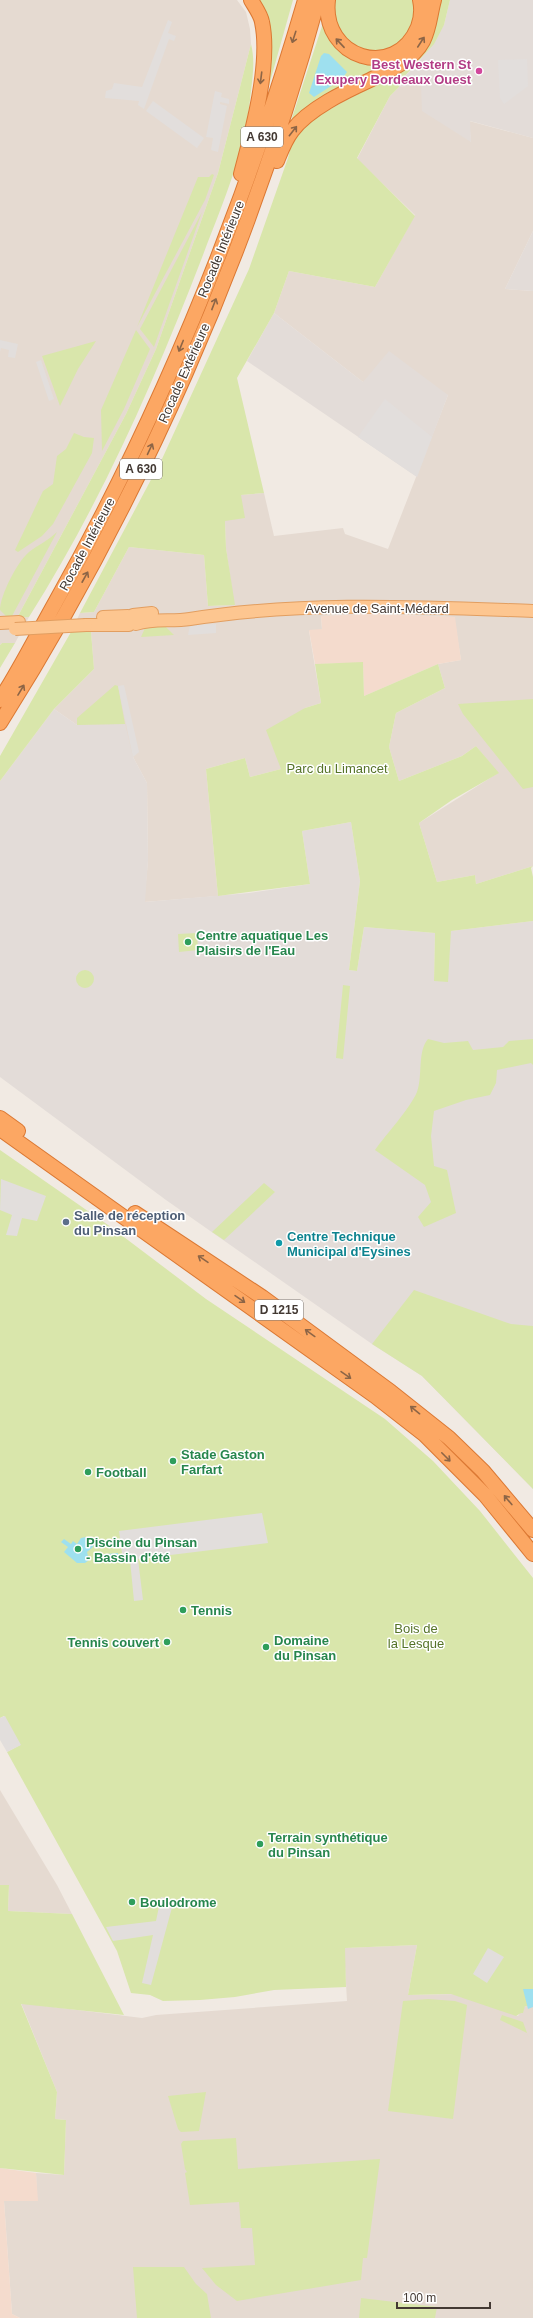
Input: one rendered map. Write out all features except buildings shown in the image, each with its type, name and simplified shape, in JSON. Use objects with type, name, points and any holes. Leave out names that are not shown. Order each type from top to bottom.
[{"type":"highway","points":[[212,271],[212,260],[239,181],[256,120],[265,39],[262,20],[251,0]]},
{"type":"highway","name":"Rocade Intérieure","points":[[0,700],[119,486],[157,406],[248,182],[305,0]]},
{"type":"highway","name":"Rocade Extérieure","points":[[0,723],[67,611],[130,491],[206,326],[254,201],[280,126],[318,0]]},
{"type":"highway","points":[[328,0],[327,19],[337,40],[357,55],[374,58],[394,54],[408,43],[419,25],[421,14],[430,1]]},
{"type":"highway","points":[[254,201],[266,189],[282,149],[292,131],[305,117],[352,88],[391,70],[411,56],[423,42],[431,23],[430,1]]},
{"type":"highway","points":[[0,688],[12,679]]},
{"type":"highway","name":"D 1215","points":[[0,1121],[82,1178],[262,1297],[391,1392],[459,1447],[484,1472],[533,1530]]},
{"type":"highway","name":"D 1215","points":[[0,1121],[400,1415],[425,1435],[485,1495],[533,1554]]},
{"type":"main road","name":"Avenue de Saint-Médard","points":[[0,630],[17,626],[131,620],[188,619],[221,613],[370,606],[533,611]]},
{"type":"main road","name":"Avenue de Saint-Médard","points":[[0,623],[17,626]]},
{"type":"shaded area","points":[[0,0],[237,0],[246,12],[250,29],[251,44],[218,173],[156,349],[126,414],[17,618],[29,617],[15,643],[2,643],[0,645]]},
{"type":"shaded area","points":[[450,0],[533,0],[533,138],[470,121],[471,142],[422,111],[421,84],[399,87],[402,79],[418,63],[444,25]]},
{"type":"shaded area","points":[[168,20],[172,22],[168,33],[176,36],[174,41],[169,39],[144,109],[138,105],[139,101],[105,98],[106,91],[112,89],[114,83],[142,87]]},
{"type":"shaded area","points":[[527,59],[528,86],[504,104],[500,98],[498,60]]},
{"type":"shaded area","points":[[421,84],[471,142],[469,121],[533,138],[533,231],[505,289],[533,291],[533,866],[476,884],[475,875],[437,882],[419,823],[498,773],[476,746],[462,756],[399,781],[389,747],[396,713],[445,688],[438,664],[461,660],[454,617],[371,614],[321,616],[322,630],[309,631],[321,703],[305,708],[281,769],[250,777],[245,758],[206,769],[218,896],[144,902],[148,861],[147,783],[133,757],[77,725],[54,709],[94,669],[91,632],[71,632],[80,613],[94,612],[129,547],[204,555],[208,606],[234,605],[226,548],[225,521],[241,495],[264,493],[274,536],[343,528],[345,534],[388,549],[448,395],[363,382],[274,313],[289,271],[375,287],[415,215],[357,159],[390,96],[399,87]]},
{"type":"shaded area","points":[[215,91],[222,93],[221,97],[229,99],[229,104],[220,102],[220,104],[227,106],[218,152],[211,150],[213,138],[206,137]]},
{"type":"shaded area","points":[[153,101],[204,138],[197,148],[146,111]]},
{"type":"shaded area","points":[[533,231],[533,291],[505,289]]},
{"type":"shaded area","points":[[274,313],[363,382],[389,351],[448,395],[417,477],[247,361]]},
{"type":"shaded area","points":[[0,340],[18,344],[15,358],[8,357],[9,350],[1,348],[0,352]]},
{"type":"shaded area","points":[[41,360],[54,399],[49,401],[36,362]]},
{"type":"shaded area","points":[[385,399],[432,437],[417,477],[358,437]]},
{"type":"shaded area","points":[[371,614],[455,617],[461,660],[438,664],[364,696],[363,663],[315,664],[309,630],[322,629],[321,616]]},
{"type":"shaded area","points":[[216,624],[216,633],[188,635],[190,625]]},
{"type":"shaded area","points":[[124,685],[139,752],[133,757],[118,686]]},
{"type":"shaded area","points":[[54,709],[77,725],[125,724],[133,757],[147,783],[148,861],[145,902],[249,893],[310,884],[302,831],[351,822],[360,881],[349,970],[357,971],[364,927],[435,933],[434,981],[451,931],[533,921],[533,1489],[422,1376],[372,1344],[166,1200],[0,1077],[0,781]]},
{"type":"shaded area","points":[[1,1179],[46,1196],[37,1221],[22,1218],[17,1236],[6,1235],[12,1215],[0,1210]]},
{"type":"shaded area","points":[[262,1513],[268,1543],[138,1559],[143,1600],[134,1601],[130,1560],[123,1561],[119,1531]]},
{"type":"shaded area","points":[[5,1716],[21,1745],[7,1752],[0,1740],[0,1718]]},
{"type":"shaded area","points":[[0,1790],[57,1885],[72,1914],[8,1911],[9,1886],[0,1885]]},
{"type":"shaded area","points":[[161,1897],[174,1900],[151,1985],[142,1983],[153,1935],[113,1941],[106,1927],[156,1921]]},
{"type":"shaded area","points":[[417,1945],[408,1995],[462,1994],[518,2016],[525,2006],[533,2007],[533,2318],[20,2318],[12,2314],[4,2201],[37,2201],[36,2173],[64,2175],[66,2120],[55,2119],[57,2092],[21,2003],[142,2018],[156,2015],[347,2001],[344,1948]]},
{"type":"shaded area","points":[[488,1948],[504,1957],[487,1983],[473,1974]]},
{"type":"shaded area","points":[[0,2168],[36,2173],[38,2201],[4,2201],[12,2314],[20,2318],[0,2318]]},
{"type":"green space","points":[[254,0],[293,0],[259,121],[267,58]]},
{"type":"green space","points":[[331,0],[416,0],[414,26],[397,47],[382,53],[357,49],[336,31]]},
{"type":"green space","points":[[440,0],[450,0],[444,25],[434,44],[402,79],[399,87],[390,96],[357,158],[415,216],[375,287],[289,271],[274,313],[237,378],[264,493],[241,495],[245,518],[225,521],[226,548],[235,605],[208,606],[204,555],[129,547],[94,612],[80,613],[162,459],[249,269],[288,158],[293,137],[309,121],[382,80]]},
{"type":"green space","points":[[324,20],[339,48],[407,54],[289,127]]},
{"type":"green space","points":[[251,44],[253,61],[252,79],[248,113],[239,155],[226,194],[185,302],[125,440],[80,530],[29,617],[17,618],[126,414],[156,349],[218,173]]},
{"type":"green space","points":[[212,174],[214,175],[205,200],[137,327],[198,177],[209,177]]},
{"type":"green space","points":[[202,212],[154,347],[140,329]]},
{"type":"green space","points":[[136,330],[150,349],[124,409],[102,451],[101,410]]},
{"type":"green space","points":[[96,341],[78,369],[60,406],[42,356]]},
{"type":"green space","points":[[74,433],[84,437],[94,438],[92,453],[53,524],[42,536],[18,552],[15,550],[43,491],[53,484],[57,456],[66,449]]},
{"type":"green space","points":[[57,532],[12,616],[7,617],[0,610],[1,604],[6,588],[19,563],[29,552],[51,538]]},
{"type":"green space","points":[[165,626],[174,635],[141,637],[145,628]]},
{"type":"green space","points":[[71,632],[91,632],[94,669],[54,709],[0,781],[0,756]]},
{"type":"green space","points":[[2,643],[15,643],[0,668],[0,645]]},
{"type":"green space","name":"Parc du Limancet","points":[[363,662],[364,696],[438,664],[445,688],[396,713],[389,747],[399,781],[462,756],[476,746],[499,773],[452,800],[419,823],[437,882],[475,875],[476,884],[533,866],[531,868],[533,877],[533,921],[451,931],[448,982],[434,981],[435,933],[364,927],[357,971],[349,970],[360,881],[351,822],[302,831],[310,884],[218,896],[206,769],[245,758],[250,777],[281,769],[266,730],[305,708],[321,703],[315,664]]},
{"type":"green space","points":[[115,685],[118,686],[125,724],[77,725],[77,718]]},
{"type":"green space","points":[[533,699],[533,787],[523,789],[463,714],[458,704]]},
{"type":"green space","name":"Centre aquatique Les Plaisirs de l'Eau","points":[[197,933],[198,950],[179,952],[178,934]]},
{"type":"green space","points":[[81,970],[89,970],[94,975],[92,986],[89,988],[81,988],[76,983],[76,975]]},
{"type":"green space","points":[[343,985],[350,986],[343,1059],[336,1058]]},
{"type":"green space","points":[[428,1039],[444,1043],[468,1041],[473,1050],[503,1047],[509,1041],[533,1039],[533,1065],[531,1063],[497,1070],[496,1083],[490,1095],[466,1100],[434,1111],[431,1136],[434,1166],[447,1170],[456,1213],[424,1227],[418,1217],[431,1202],[425,1185],[375,1150],[403,1114],[417,1092],[420,1078],[422,1050]]},
{"type":"green space","name":"Domaine du Pinsan","points":[[0,1150],[108,1225],[206,1299],[385,1419],[433,1461],[480,1511],[533,1578],[533,2007],[525,2006],[523,2013],[516,2016],[451,1994],[408,1995],[417,1945],[345,1948],[346,1987],[274,1990],[235,1997],[200,2000],[163,2001],[150,1995],[131,1993],[117,1951],[7,1752],[20,1745],[4,1716],[0,1718]]},
{"type":"green space","points":[[264,1183],[275,1192],[224,1240],[212,1232]]},
{"type":"green space","points":[[414,1290],[511,1324],[533,1326],[533,1489],[422,1376],[372,1344]]},
{"type":"green space","points":[[0,1885],[9,1885],[8,1911],[72,1914],[124,2015],[21,2004],[57,2092],[55,2119],[66,2120],[64,2175],[0,2168]]},
{"type":"green space","points":[[428,1999],[455,2001],[467,2005],[453,2119],[388,2111],[403,2001]]},
{"type":"green space","points":[[502,2015],[523,2022],[530,2041],[527,2033],[500,2020]]},
{"type":"green space","points":[[206,2092],[199,2131],[181,2132],[178,2129],[168,2096]]},
{"type":"green space","points":[[236,2138],[238,2169],[380,2159],[367,2258],[363,2258],[361,2280],[237,2301],[216,2285],[202,2268],[255,2265],[252,2228],[241,2228],[239,2202],[190,2205],[185,2173],[187,2172],[185,2169],[181,2144],[183,2141]]},
{"type":"green space","points":[[133,2267],[184,2267],[196,2284],[207,2294],[211,2318],[137,2318]]},
{"type":"green space","points":[[361,2298],[437,2307],[435,2318],[359,2318]]},
{"type":"water","points":[[324,53],[329,54],[347,72],[342,79],[314,97],[309,93],[321,56]]},
{"type":"water","name":"Piscine du Pinsan - Bassin d'été","points":[[86,1537],[94,1542],[93,1547],[87,1552],[89,1560],[85,1563],[77,1563],[64,1552],[68,1547],[61,1542],[64,1539],[71,1544],[73,1541],[77,1544],[81,1538]]},
{"type":"water","points":[[118,1553],[119,1560],[96,1563],[95,1555]]},
{"type":"water","points":[[523,1989],[533,1989],[533,2007],[528,2009]]},
{"type":"place","name":"Best Western St Exupery Bordeaux Ouest","points":[[479,71]]},
{"type":"place","name":"Centre aquatique Les Plaisirs de l'Eau","points":[[188,942]]},
{"type":"place","name":"Salle de réception du Pinsan","points":[[66,1222]]},
{"type":"place","name":"Centre Technique Municipal d'Eysines","points":[[279,1243]]},
{"type":"place","name":"Stade Gaston Farfart","points":[[173,1461]]},
{"type":"place","name":"Football","points":[[88,1472]]},
{"type":"place","name":"Piscine du Pinsan - Bassin d'été","points":[[78,1549]]},
{"type":"place","name":"Tennis","points":[[183,1610]]},
{"type":"place","name":"Tennis couvert","points":[[167,1642]]},
{"type":"place","name":"Domaine du Pinsan","points":[[266,1647]]},
{"type":"place","name":"Terrain synthétique du Pinsan","points":[[260,1844]]},
{"type":"place","name":"Boulodrome","points":[[132,1902]]},
{"type":"park label","name":"Bois de la Lesque","points":[[416,1636]]}]
